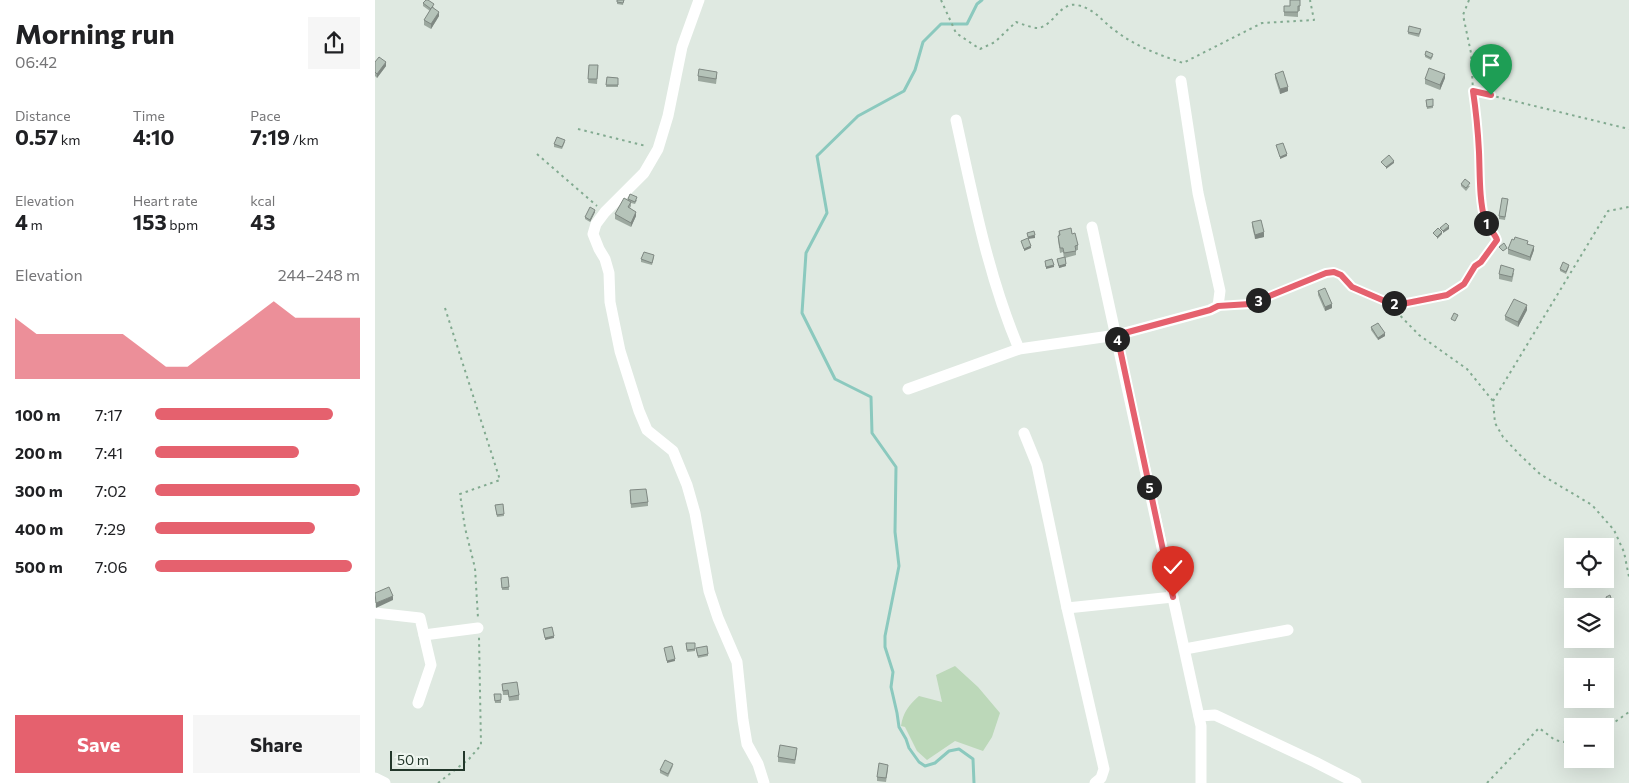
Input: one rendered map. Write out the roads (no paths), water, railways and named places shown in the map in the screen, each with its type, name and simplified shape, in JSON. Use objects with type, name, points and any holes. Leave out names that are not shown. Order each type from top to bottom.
[{"type":"street","points":[[699,0],[682,47],[668,116],[658,149],[644,173],[605,212],[596,224],[593,234],[605,259],[609,273],[610,302],[619,351],[643,422],[647,430],[673,451],[687,485],[697,523],[709,591],[718,618],[737,662],[747,744],[758,764],[764,783]]},
{"type":"street","points":[[908,389],[1019,349],[1117,335],[1210,310],[1218,306],[1220,291],[1198,193],[1181,81]]},
{"type":"street","points":[[956,120],[983,240],[1008,323],[1019,349]]},
{"type":"street","points":[[1092,227],[1201,726],[1201,783]]},
{"type":"street","points":[[1024,433],[1037,465],[1103,769],[1101,778],[1095,783]]},
{"type":"street","points":[[1067,608],[1173,597]]},
{"type":"street","points":[[375,613],[420,618],[431,665],[418,703]]},
{"type":"street","points":[[424,635],[478,628]]},
{"type":"street","points":[[1185,649],[1288,630]]},
{"type":"street","points":[[1199,716],[1215,715],[1356,783]]},
{"type":"street","points":[[375,778],[385,783]]},
{"type":"waterway","points":[[974,783],[973,759],[959,749],[949,751],[935,763],[925,766],[919,762],[909,748],[899,727],[891,687],[893,672],[885,647],[885,636],[899,566],[895,532],[896,467],[872,433],[871,397],[835,379],[802,313],[806,253],[827,213],[817,156],[858,116],[904,91],[915,70],[923,42],[941,24],[967,24],[977,4],[982,0]]}]
